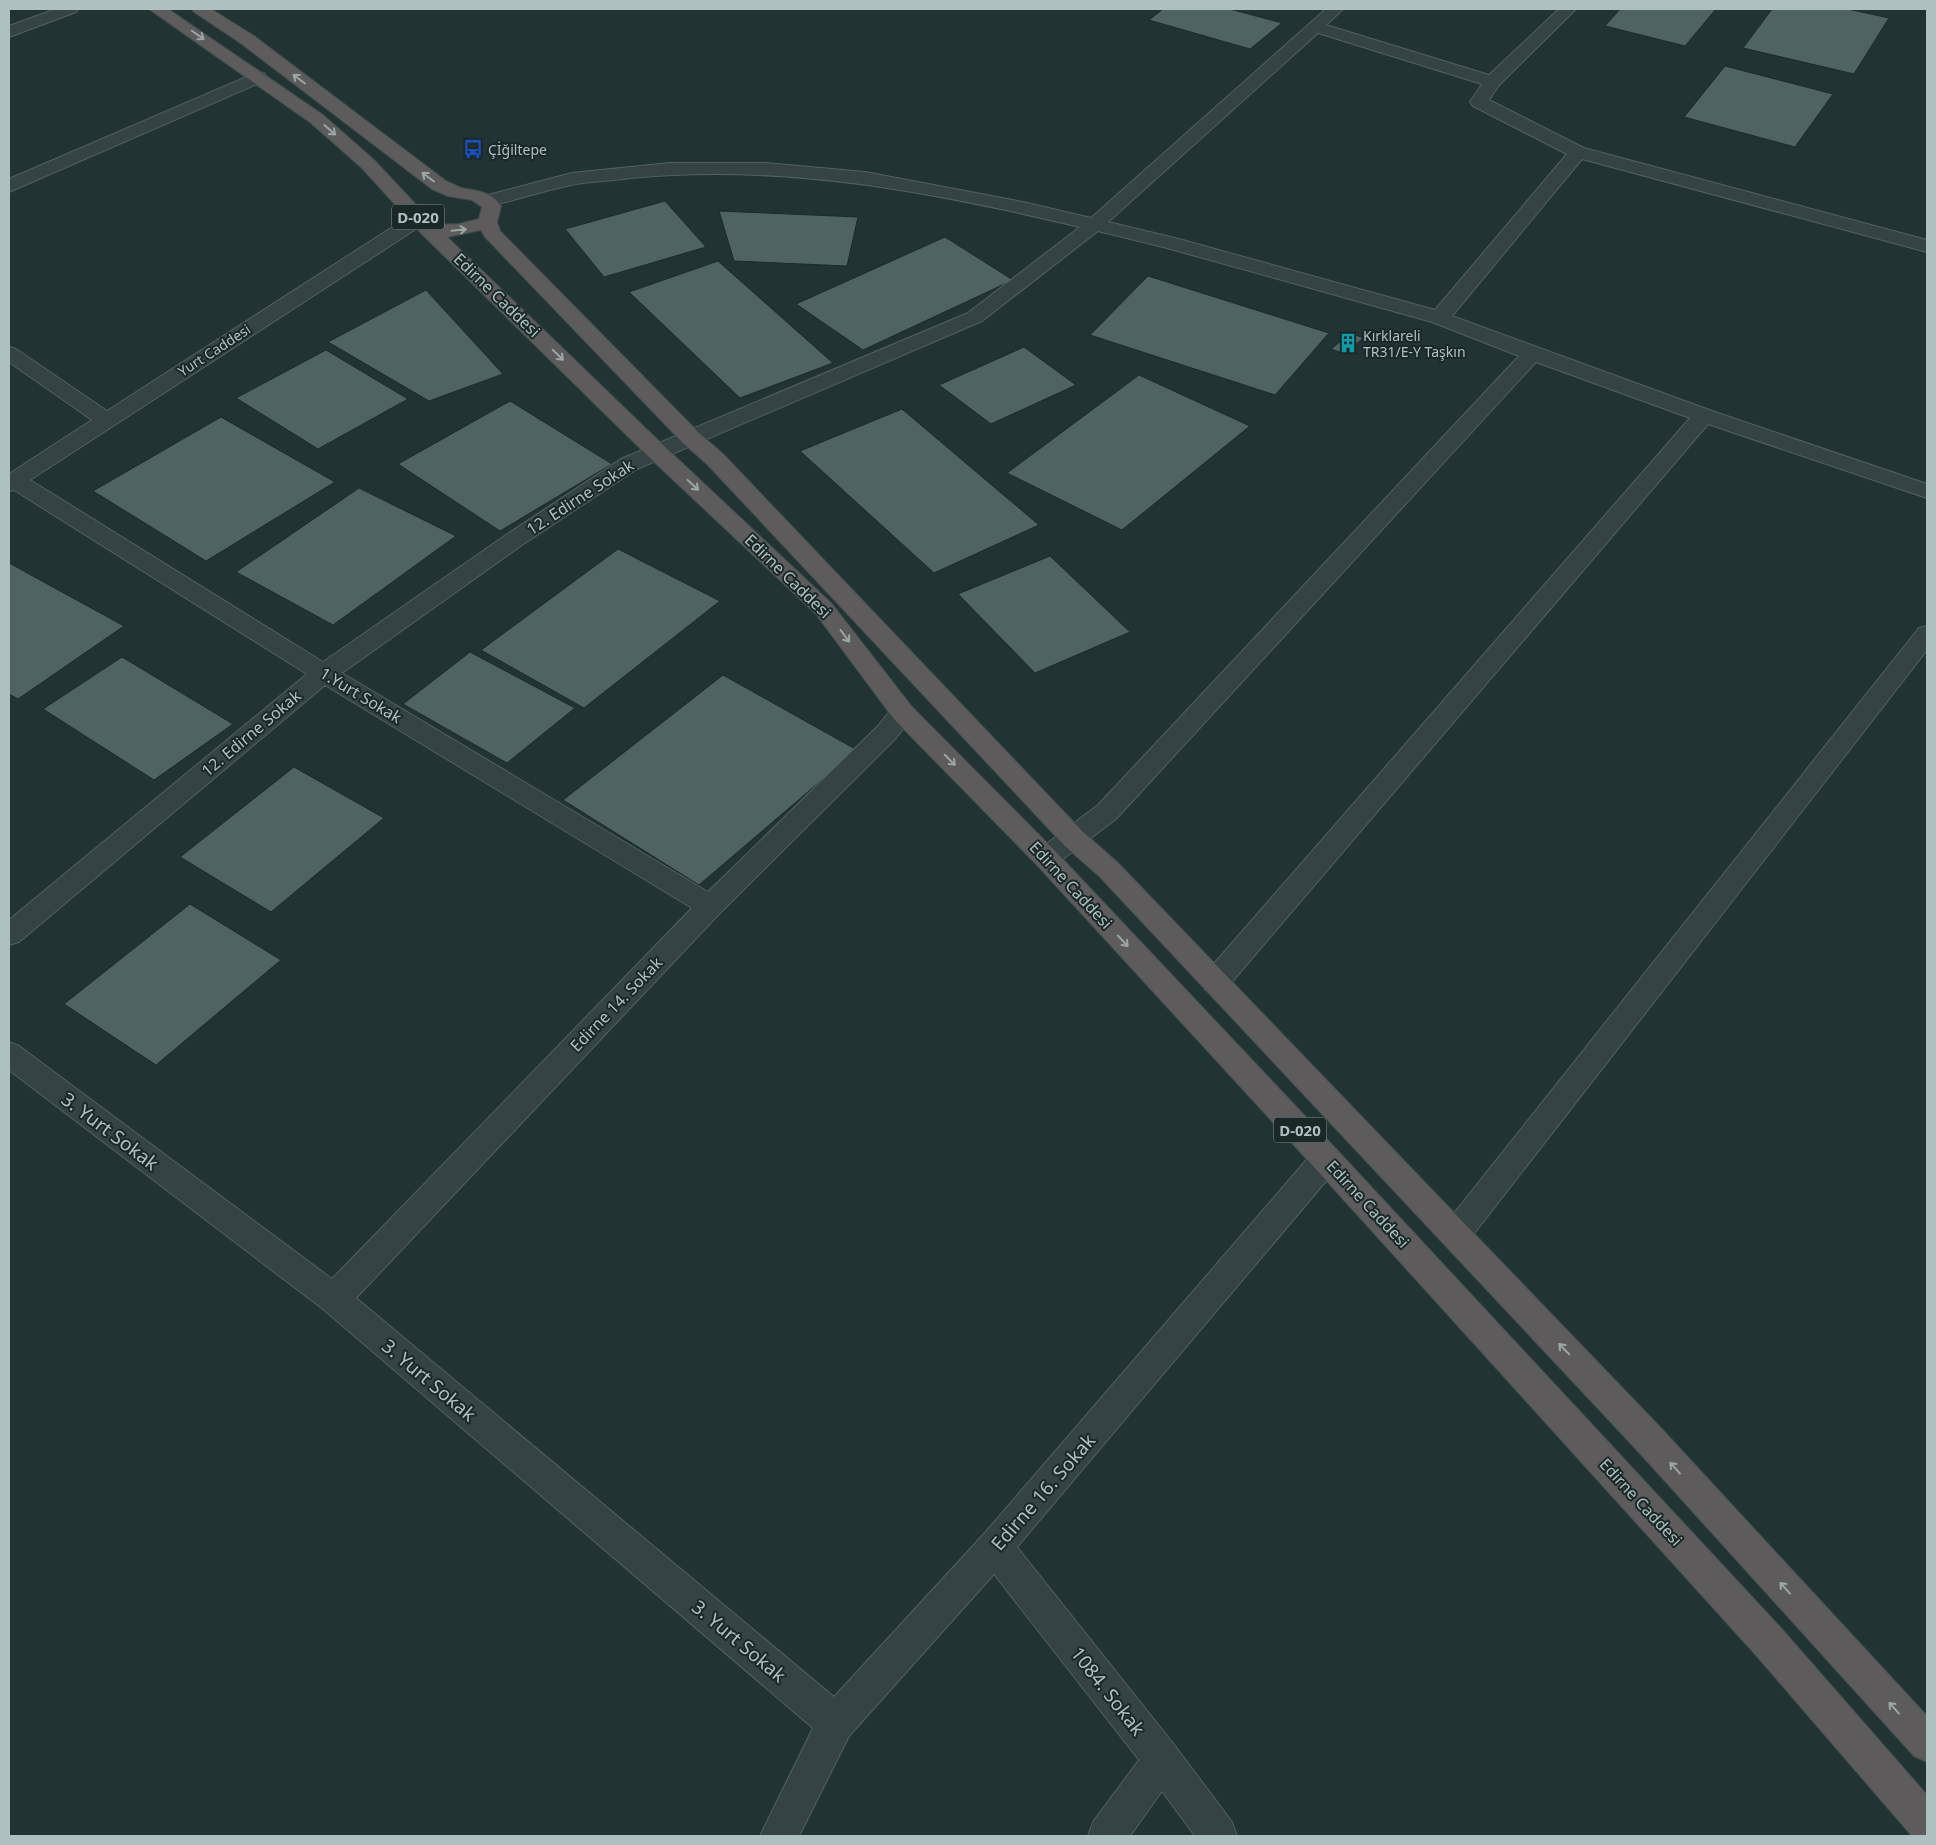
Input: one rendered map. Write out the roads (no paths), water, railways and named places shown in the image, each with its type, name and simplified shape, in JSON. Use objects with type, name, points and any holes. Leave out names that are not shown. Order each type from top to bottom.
[{"type":"highway","name":"Edirne Caddesi","points":[[157,9],[317,119],[368,164],[422,221],[657,452],[824,609],[903,713],[1046,858],[1326,1159],[1768,1641],[1927,1824]]},
{"type":"highway","name":"Edirne Caddesi","points":[[200,9],[248,40],[439,185],[476,202],[492,233],[554,294],[691,438],[716,459],[1074,839],[1108,870],[1215,982],[1648,1438],[1927,1744]]},
{"type":"highway","points":[[434,199],[476,202],[467,230],[443,232],[422,221],[424,204],[434,199]]},
{"type":"street","points":[[9,32],[70,9]]},
{"type":"street","name":"12. Edirne Sokak","points":[[9,935],[324,673],[522,534],[629,464],[975,317],[1093,226],[1335,9]]},
{"type":"street","points":[[1568,9],[1492,82],[1479,102],[1578,152],[1927,246]]},
{"type":"street","points":[[1314,27],[1492,82]]},
{"type":"street","points":[[9,186],[258,77]]},
{"type":"street","points":[[1439,318],[1578,152]]},
{"type":"street","points":[[476,202],[572,179],[618,173],[687,168],[766,169],[865,178],[1023,208],[1093,226],[1181,245],[1439,318],[1532,354],[1704,416],[1927,491]]},
{"type":"street","name":"Yurt Caddesi","points":[[12,482],[412,223],[422,221]]},
{"type":"street","points":[[9,353],[106,420]]},
{"type":"street","points":[[1046,858],[1074,839],[1107,812],[1532,354]]},
{"type":"street","points":[[1215,982],[1704,416]]},
{"type":"street","name":"1.Yurt Sokak","points":[[12,482],[710,906]]},
{"type":"street","points":[[1455,1235],[1927,634]]},
{"type":"street","name":"Edirne 14. Sokak","points":[[334,1299],[710,906],[903,713]]},
{"type":"street","name":"3. Yurt Sokak","points":[[9,1054],[334,1299],[836,1723]]},
{"type":"street","name":"Edirne 16. Sokak","points":[[779,1836],[836,1723],[995,1547],[1326,1159]]},
{"type":"street","name":"1084. Sokak","points":[[995,1547],[1162,1759],[1218,1836]]},
{"type":"street","points":[[1108,1836],[1162,1759]]},
{"type":"place","name":"Çİğiltepe","points":[[473,149]]},
{"type":"place","name":"Kırklareli TR31/E-Y Taşkın","points":[[1348,343]]}]
